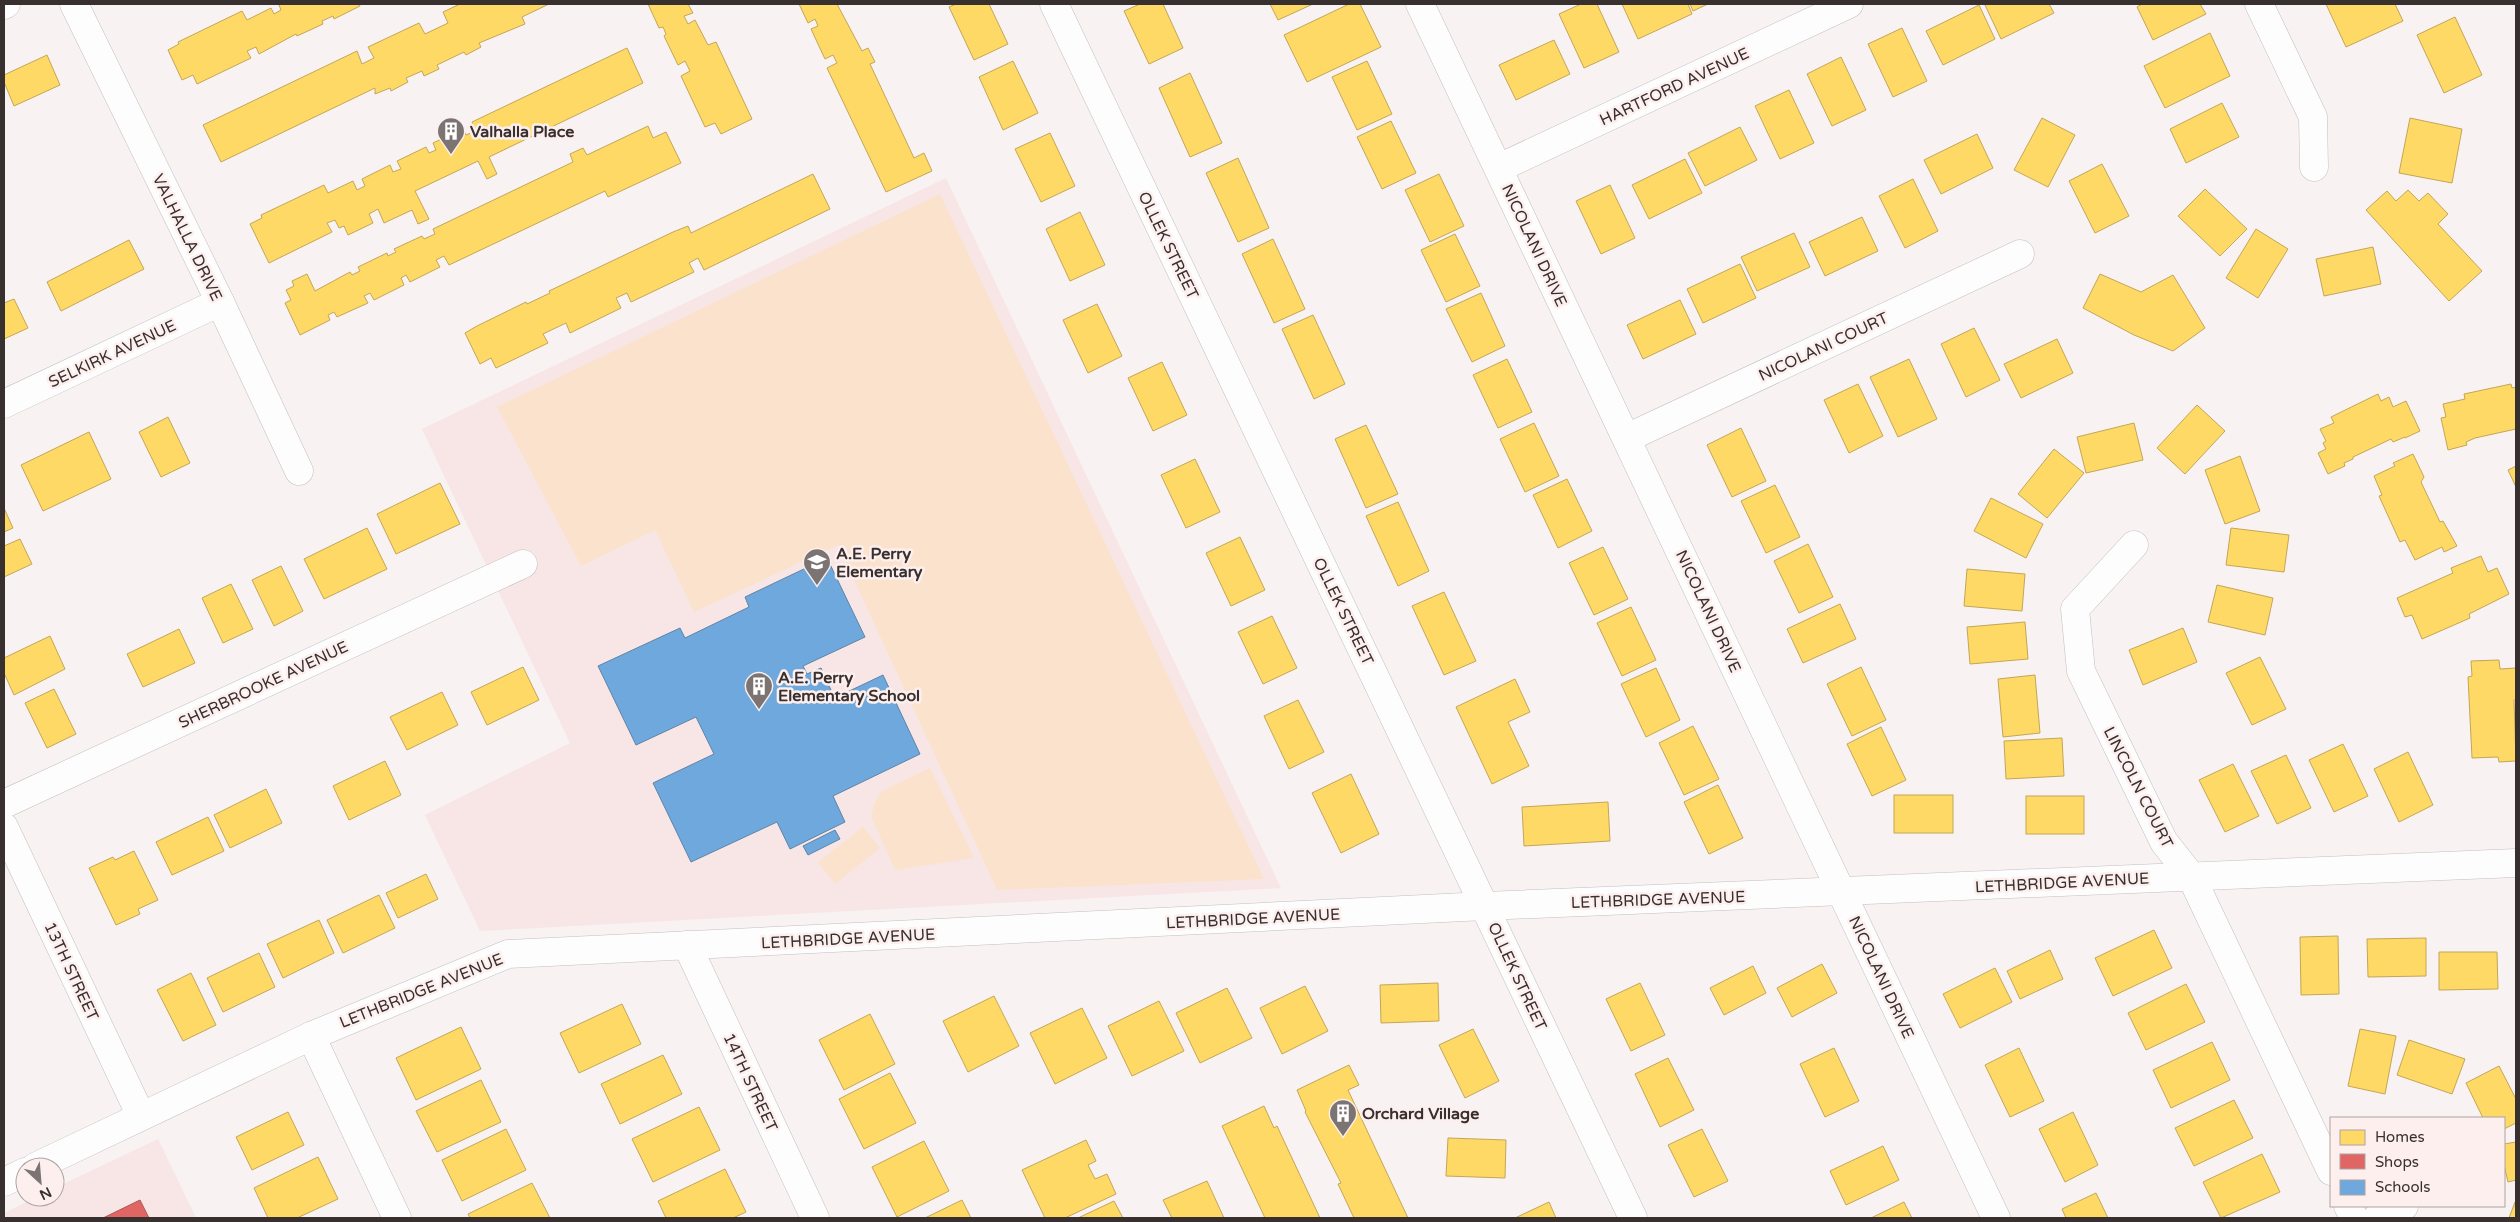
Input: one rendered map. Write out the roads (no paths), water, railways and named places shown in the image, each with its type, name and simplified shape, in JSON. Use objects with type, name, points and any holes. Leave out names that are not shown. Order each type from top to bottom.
[{"type":"street","name":"VALHALLA DRIVE","points":[[74,4],[220,302],[299,472]]},
{"type":"street","name":"OLLEK STREET","points":[[1054,4],[1633,1218]]},
{"type":"street","name":"NICOLANI DRIVE","points":[[1420,4],[1996,1218]]},
{"type":"street","name":"HARTFORD AVENUE","points":[[1499,168],[1849,4]]},
{"type":"street","points":[[2259,4],[2313,117],[2314,167]]},
{"type":"street","name":"NICOLANI COURT","points":[[1627,438],[2020,254]]},
{"type":"street","name":"SELKIRK AVENUE","points":[[4,404],[220,302]]},
{"type":"street","name":"LINCOLN COURT","points":[[2134,545],[2074,609],[2081,671],[2164,842],[2191,876],[2330,1169]]},
{"type":"street","name":"SHERBROOKE AVENUE","points":[[4,804],[523,564]]},
{"type":"street","name":"13TH STREET","points":[[4,827],[141,1116]]},
{"type":"street","name":"LETHBRIDGE AVENUE","points":[[57,1157],[311,1036],[508,954],[1485,906],[2516,863]]},
{"type":"street","name":"14TH STREET","points":[[687,946],[815,1218]]},
{"type":"street","points":[[311,1036],[397,1218]]},
{"type":"street","points":[[2377,1218],[2402,1207]]},
{"type":"place","name":"Valhalla Place","points":[[451,155]]},
{"type":"place","name":"A.E. Perry Elementary","points":[[817,586]]},
{"type":"place","name":"A.E. Perry Elementary School","points":[[759,710]]},
{"type":"place","name":"Orchard Village","points":[[1343,1137]]}]
